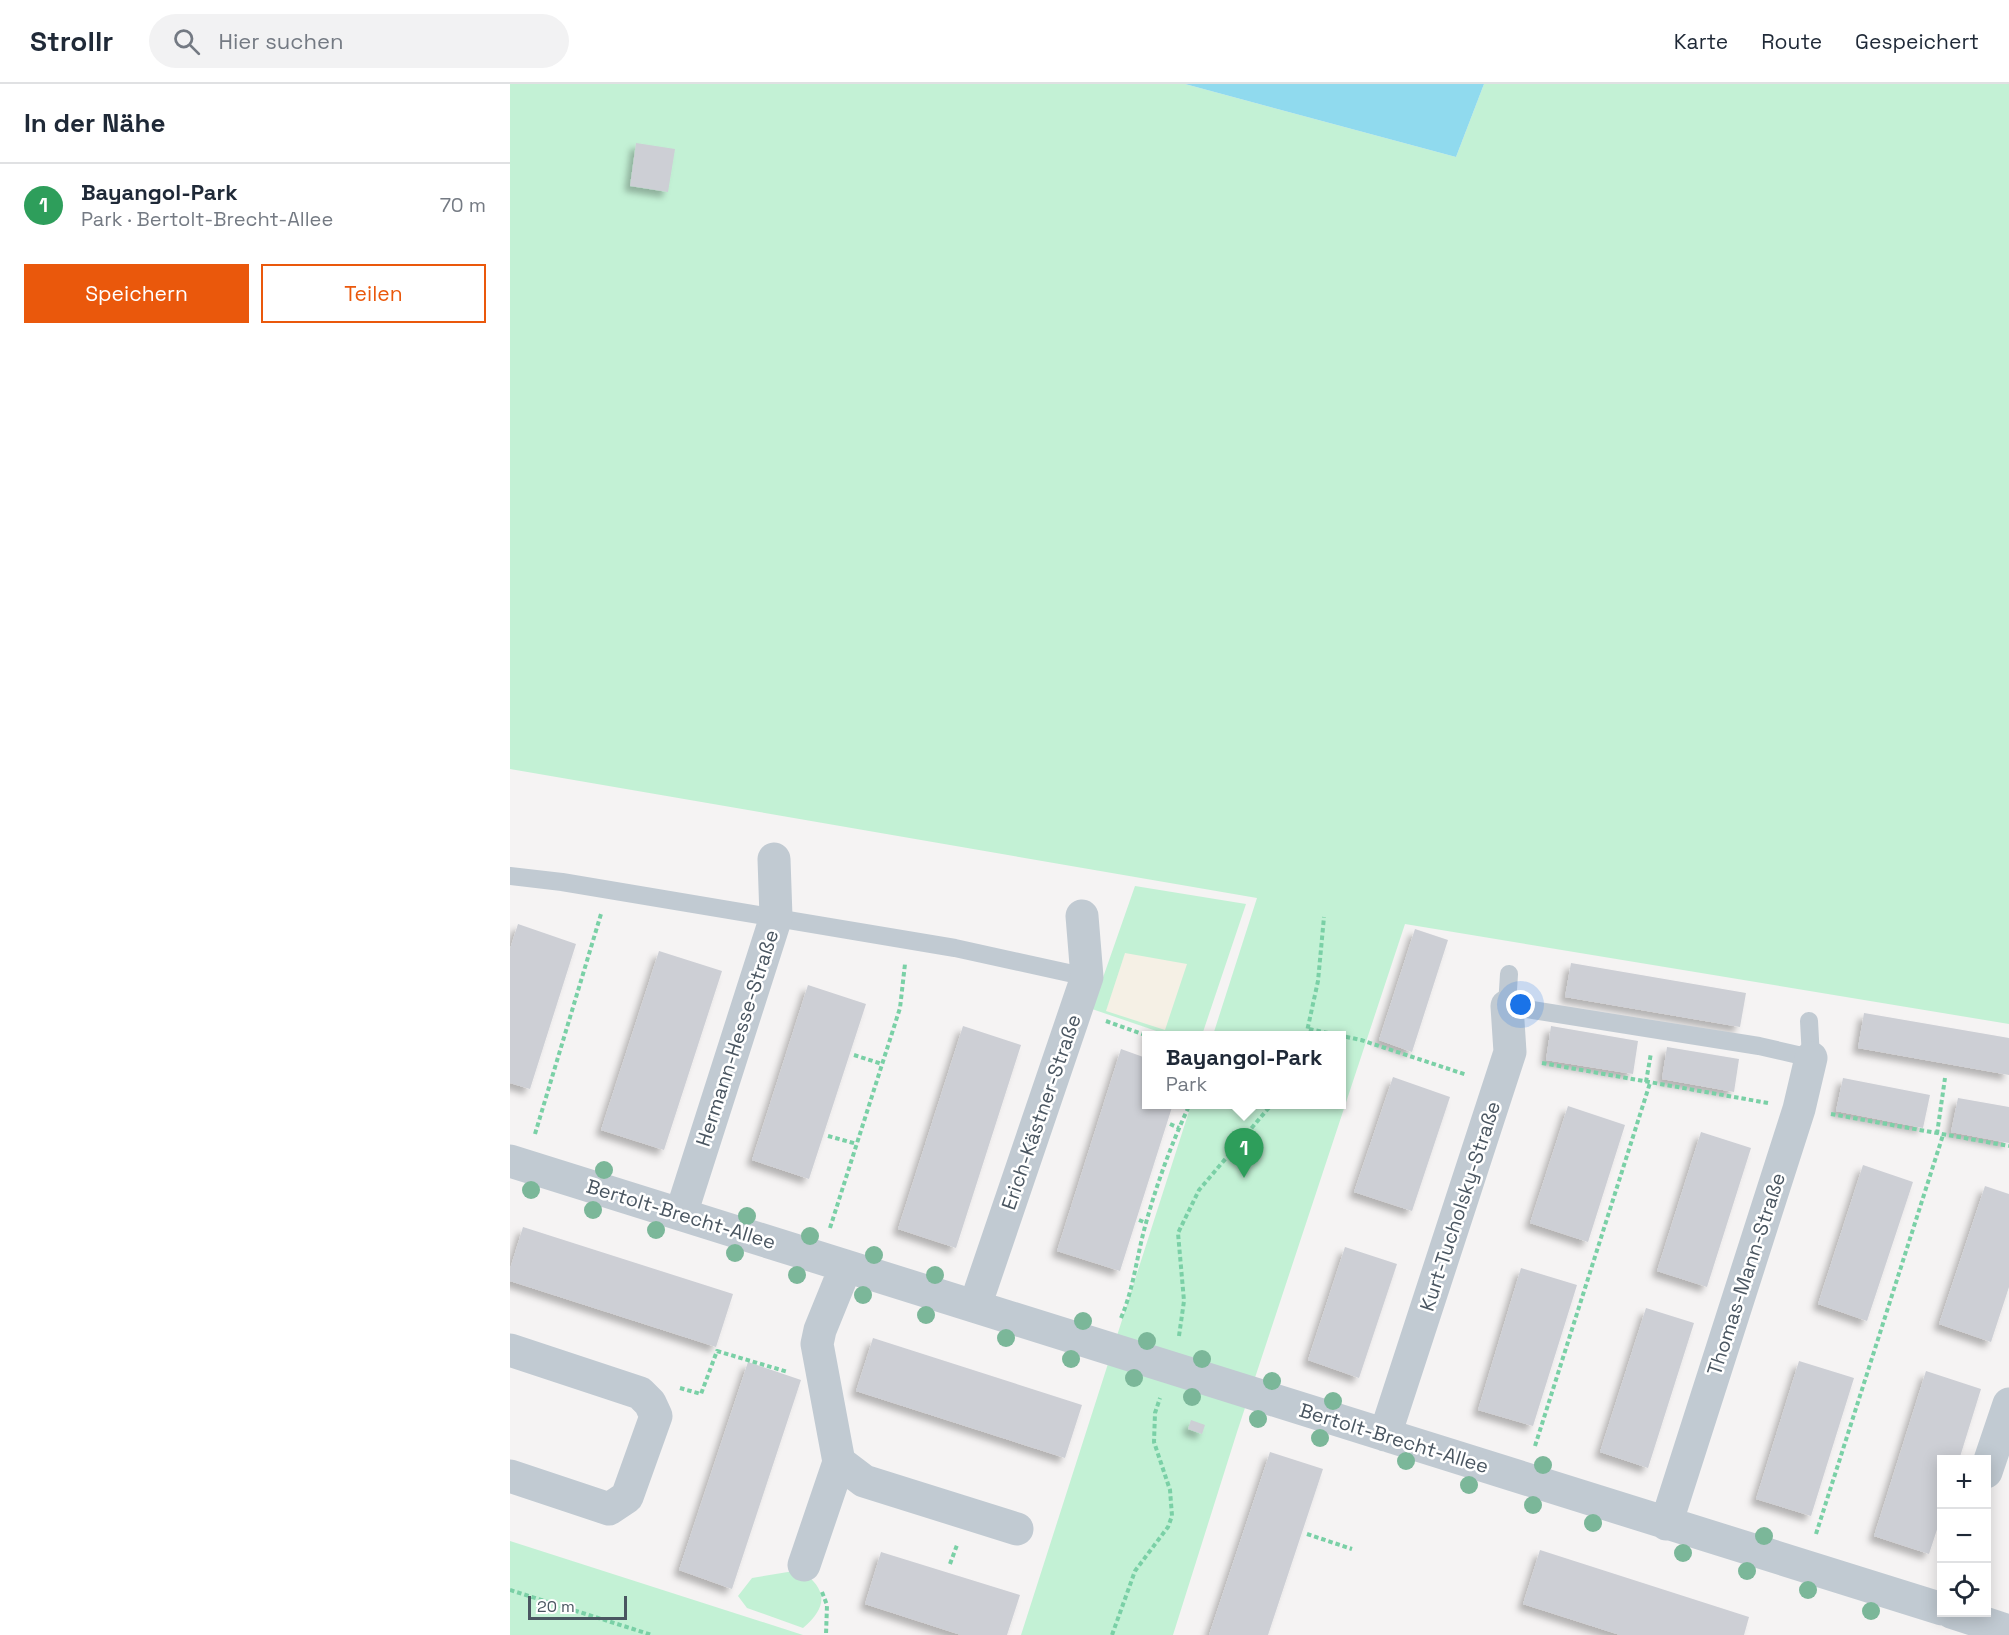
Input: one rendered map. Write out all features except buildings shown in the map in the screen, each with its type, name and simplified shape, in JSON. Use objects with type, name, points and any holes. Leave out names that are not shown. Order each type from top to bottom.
[{"type":"street","name":"Hermann-Hesse-Straße","points":[[681,1214],[776,917],[774,859]]},
{"type":"street","name":"Erich-Kästner-Straße","points":[[975,1306],[1087,977],[1082,916]]},
{"type":"street","name":"Kurt-Tucholsky-Straße","points":[[1385,1435],[1504,1072],[1508,990]]},
{"type":"street","name":"Thomas-Mann-Straße","points":[[1666,1524],[1799,1109],[1811,1058]]},
{"type":"street","name":"Bertolt-Brecht-Allee","points":[[517,1161],[1937,1608]]},
{"type":"street","points":[[804,1565],[839,1462],[817,1344],[820,1330],[846,1266]]},
{"type":"street","points":[[510,1350],[640,1394],[650,1402],[656,1416],[627,1497],[609,1509],[510,1476]]},
{"type":"street","points":[[1991,1457],[2009,1404]]},
{"type":"street","points":[[839,1462],[864,1481],[1017,1529]]},
{"type":"street","points":[[1966,1617],[2009,1631]]},
{"type":"lane","points":[[510,876],[908,940],[1087,977]]},
{"type":"lane","points":[[1508,990],[1811,1058]]},
{"type":"lane","name":"Thomas-Mann-Straße","points":[[1809,1021],[1811,1058]]},
{"type":"path","points":[[517,1161],[599,927],[606,890]]},
{"type":"path","points":[[1318,1031],[1309,1029],[1318,981],[1324,917]]},
{"type":"path","points":[[829,1232],[900,1008],[908,940]]},
{"type":"path","points":[[1075,1010],[1142,1033]]},
{"type":"path","points":[[1346,1037],[1504,1072],[1650,1083],[2009,1146]]},
{"type":"path","points":[[854,1055],[882,1064]]},
{"type":"path","points":[[1937,1134],[1945,1078]]},
{"type":"path","points":[[1524,1478],[1650,1083]]},
{"type":"path","points":[[1119,1324],[1127,1304],[1146,1222],[1188,1109]]},
{"type":"path","points":[[1170,1124],[1179,1128]]},
{"type":"path","points":[[1805,1567],[1943,1135]]},
{"type":"path","points":[[828,1136],[857,1144]]},
{"type":"path","points":[[1139,1220],[1146,1222]]},
{"type":"path","points":[[650,1402],[679,1388],[701,1394],[717,1351],[791,1373],[822,1371]]},
{"type":"path","points":[[1307,1534],[1352,1549]]},
{"type":"path","points":[[804,1565],[813,1571],[827,1605],[826,1635]]},
{"type":"path","points":[[510,1590],[652,1635]]},
{"type":"green space","points":[[510,84],[1185,84],[1456,157],[1484,84],[2009,84],[2009,1024],[1405,924],[1346,1102],[1346,1031],[1214,1031],[1257,898],[510,769]]},
{"type":"green space","points":[[1135,886],[1246,904],[1203,1031],[1156,1031],[1092,1009]]},
{"type":"green space","points":[[1190,1109],[1344,1109],[1237,1432],[1173,1635],[1021,1635]]},
{"type":"green space","points":[[510,1541],[803,1635],[510,1635]]},
{"type":"green space","points":[[800,1570],[816,1584],[821,1598],[817,1613],[803,1628],[747,1608],[738,1596],[752,1578]]},
{"type":"sand","points":[[1125,953],[1187,964],[1165,1030],[1106,1011]]},
{"type":"water","points":[[1185,84],[1484,84],[1456,157]]},
{"type":"place","name":"Bayangol-Park","points":[[1244,1178]]}]
